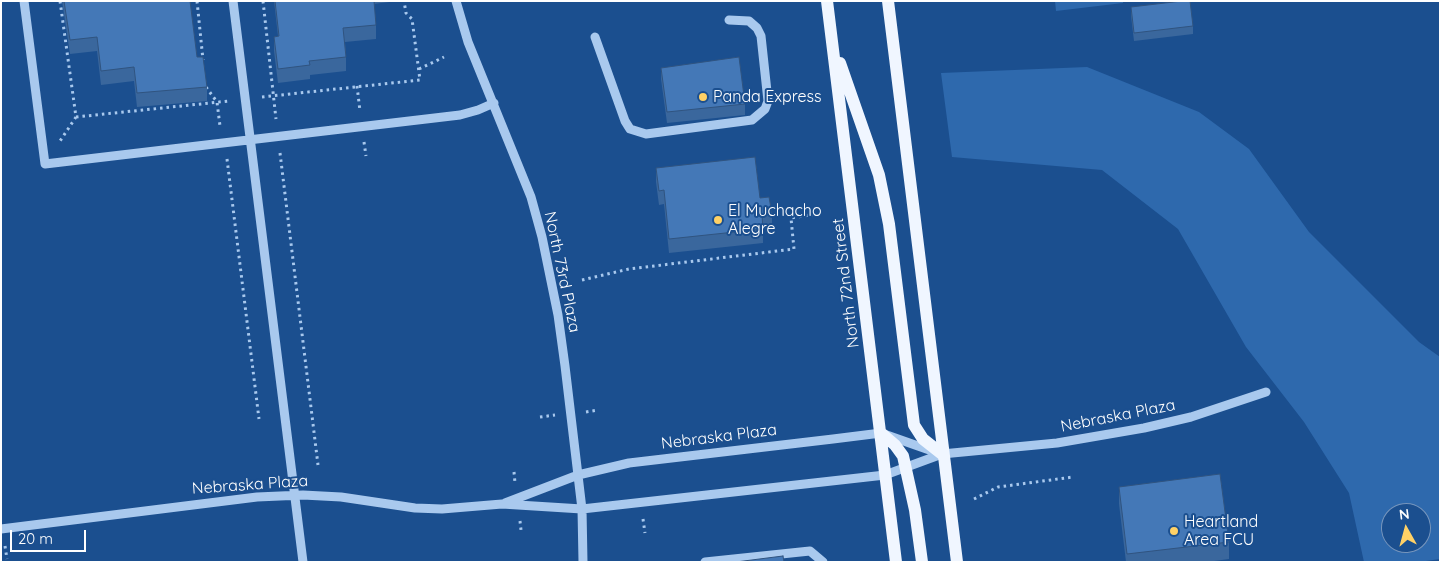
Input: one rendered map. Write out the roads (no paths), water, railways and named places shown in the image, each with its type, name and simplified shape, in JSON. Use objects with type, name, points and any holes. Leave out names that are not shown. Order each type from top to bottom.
[{"type":"main road","name":"North 72nd Street","points":[[827,1],[896,562]]},
{"type":"main road","points":[[888,1],[942,454],[957,562]]},
{"type":"main road","points":[[831,34],[878,175],[889,224],[914,425],[923,439],[942,454]]},
{"type":"main road","points":[[881,433],[895,444],[903,456],[915,510],[922,562]]},
{"type":"street","points":[[24,1],[45,164],[460,115],[494,103]]},
{"type":"street","points":[[233,1],[303,562]]},
{"type":"street","name":"North 73rd Plaza","points":[[456,1],[468,42],[531,197],[542,237],[558,315],[582,509],[583,562]]},
{"type":"street","points":[[595,37],[625,121],[630,129],[646,134],[752,120],[765,109],[768,101],[761,36],[749,21],[729,20]]},
{"type":"street","name":"Nebraska Plaza","points":[[1,529],[257,496],[341,497],[415,508],[442,509],[502,504],[582,509],[885,475],[942,454],[1057,443],[1144,428],[1231,405],[1266,392]]},
{"type":"street","name":"Nebraska Plaza","points":[[502,504],[578,475],[629,463],[881,433],[942,454]]},
{"type":"street","points":[[705,562],[810,551],[824,562]]},
{"type":"place","name":"Panda Express","points":[[703,97]]},
{"type":"place","name":"El Muchacho Alegre","points":[[718,220]]},
{"type":"place","name":"Heartland Area FCU","points":[[1174,531]]}]
